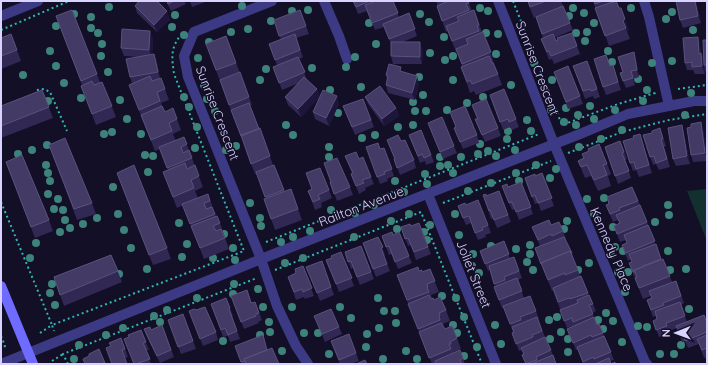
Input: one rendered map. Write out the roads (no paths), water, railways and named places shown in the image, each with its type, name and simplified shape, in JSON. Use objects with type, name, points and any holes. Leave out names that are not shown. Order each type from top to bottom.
[{"type":"main road","points":[[1,286],[33,364]]},
{"type":"street","points":[[1,16],[38,1]]},
{"type":"street","name":"Sunrise Crescent","points":[[272,1],[194,32],[184,56],[188,77],[261,259],[277,306],[296,346],[308,364]]},
{"type":"street","points":[[324,1],[347,59]]},
{"type":"street","name":"Sunrise Crescent","points":[[498,1],[554,144]]},
{"type":"street","points":[[644,1],[650,17],[669,106]]},
{"type":"street","name":"Railton Avenue","points":[[1,364],[261,259],[628,114],[694,101],[707,101]]},
{"type":"street","name":"Kennedy Place","points":[[554,144],[647,364]]},
{"type":"street","name":"Joliet Street","points":[[428,194],[496,364]]}]
